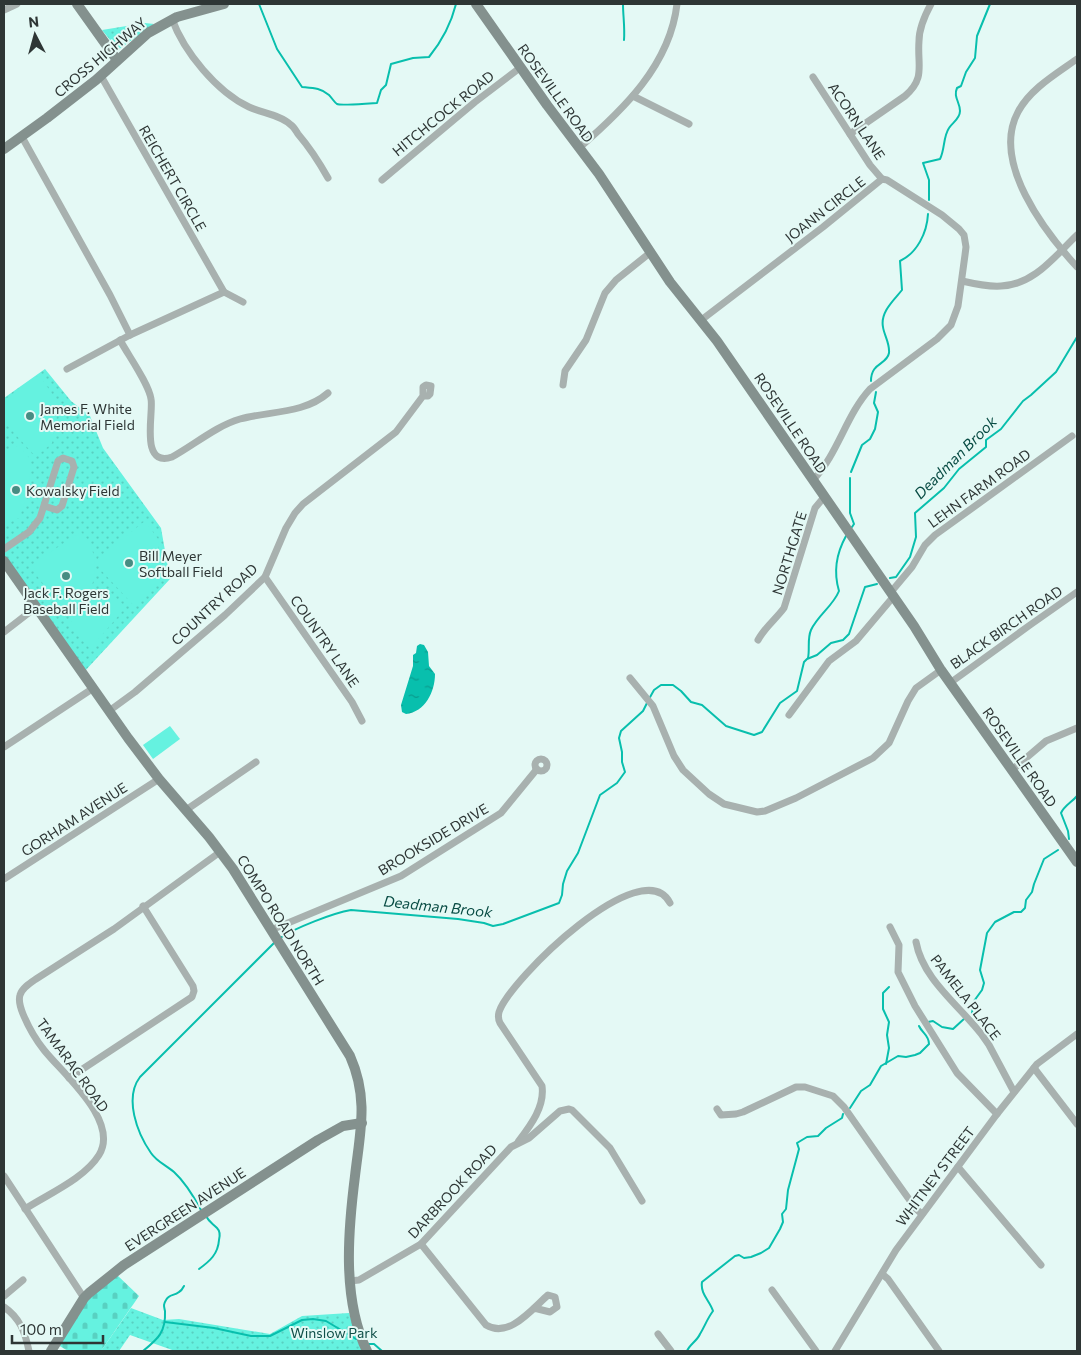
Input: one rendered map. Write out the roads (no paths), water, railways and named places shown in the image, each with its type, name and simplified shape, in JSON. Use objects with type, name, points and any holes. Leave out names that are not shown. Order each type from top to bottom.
[{"type":"main road","points":[[77,4],[117,60]]},
{"type":"main road","name":"CROSS HIGHWAY","points":[[4,149],[101,76],[144,35],[172,19],[190,12],[224,4]]},
{"type":"main road","name":"ROSEVILLE ROAD","points":[[476,4],[609,188],[670,282],[717,341],[892,594],[941,670],[1077,862]]},
{"type":"main road","name":"COMPO ROAD NORTH","points":[[4,561],[109,712],[159,779],[220,852],[350,1056],[361,1091],[362,1123],[351,1211],[350,1281],[353,1314],[367,1351]]},
{"type":"main road","name":"EVERGREEN AVENUE","points":[[51,1351],[84,1298],[124,1265],[306,1147],[343,1126],[362,1123]]},
{"type":"street","points":[[4,10],[17,4]]},
{"type":"street","points":[[579,148],[613,119],[650,73],[667,42],[676,14],[677,4]]},
{"type":"street","points":[[850,134],[906,96],[918,81],[920,71],[919,36],[931,4]]},
{"type":"street","points":[[172,19],[185,48],[199,66],[238,102],[293,126],[311,149],[328,178]]},
{"type":"street","points":[[1077,59],[1050,78],[1028,99],[1017,114],[1012,133],[1014,162],[1024,194],[1062,250],[1077,267]]},
{"type":"street","name":"HITCHCOCK ROAD","points":[[382,180],[475,102],[521,67]]},
{"type":"street","name":"REICHERT CIRCLE","points":[[101,76],[224,292]]},
{"type":"street","name":"ACORN LANE","points":[[813,77],[882,179]]},
{"type":"street","points":[[633,96],[689,124]]},
{"type":"street","points":[[22,137],[110,294],[130,335]]},
{"type":"street","name":"JOANN CIRCLE","points":[[700,321],[823,227],[882,179],[887,180],[942,215],[964,235],[966,247],[962,281],[955,318],[951,325],[937,339],[865,394],[855,408],[822,471],[813,480]]},
{"type":"street","points":[[962,281],[990,286],[1013,285],[1033,276],[1077,235]]},
{"type":"street","points":[[563,385],[565,371],[586,340],[605,293],[616,280],[651,252]]},
{"type":"street","points":[[67,369],[130,335],[224,292],[243,302]]},
{"type":"street","points":[[120,340],[152,399],[150,441],[160,458],[165,459],[172,456],[238,420],[309,405],[320,400],[328,393]]},
{"type":"street","name":"COUNTRY ROAD","points":[[109,712],[135,692],[265,577],[286,528],[295,513],[303,504],[396,432],[423,396]]},
{"type":"street","name":"LEHN FARM ROAD","points":[[789,715],[829,661],[856,641],[912,568],[925,545],[935,535],[1072,436]]},
{"type":"street","points":[[4,549],[29,532],[40,518],[58,461],[63,458],[72,461],[74,467],[62,506],[57,510],[44,506]]},
{"type":"street","name":"NORTHGATE","points":[[758,640],[784,608],[815,508],[825,496]]},
{"type":"street","name":"COUNTRY LANE","points":[[265,577],[352,702],[362,721]]},
{"type":"street","name":"BLACK BIRCH ROAD","points":[[950,683],[1077,592]]},
{"type":"street","points":[[4,632],[35,608]]},
{"type":"street","points":[[630,678],[648,701],[660,721],[674,756],[683,770],[718,801],[730,807],[760,812],[796,798],[873,758],[889,743],[908,700],[916,688],[941,670]]},
{"type":"street","points":[[4,746],[92,689]]},
{"type":"street","points":[[1012,770],[1046,741],[1077,728]]},
{"type":"street","points":[[186,810],[256,762]]},
{"type":"street","name":"BROOKSIDE DRIVE","points":[[275,937],[401,876],[501,813],[537,769]]},
{"type":"street","name":"GORHAM AVENUE","points":[[4,879],[159,779]]},
{"type":"street","name":"TAMARAC ROAD","points":[[25,1208],[85,1171],[99,1155],[103,1146],[101,1123],[84,1095],[43,1049],[26,1023],[20,1005],[20,995],[36,979],[114,929],[143,906],[220,852]]},
{"type":"street","name":"DARBROOK ROAD","points":[[518,1142],[532,1124],[542,1096],[542,1086],[500,1023],[498,1014],[502,1006],[550,949],[572,929],[593,914],[632,893],[640,891],[659,893],[664,895],[670,903]]},
{"type":"street","points":[[69,1078],[192,997],[193,986],[143,906]]},
{"type":"street","points":[[890,926],[899,945],[898,972],[915,1006],[957,1073],[997,1114]]},
{"type":"street","name":"PAMELA PLACE","points":[[916,942],[918,954],[928,973],[982,1035],[1014,1092]]},
{"type":"street","name":"WHITNEY STREET","points":[[835,1351],[896,1250],[997,1114],[1042,1060],[1077,1034]]},
{"type":"street","points":[[1034,1068],[1077,1124]]},
{"type":"street","points":[[717,1109],[721,1115],[736,1114],[796,1087],[833,1096],[844,1107],[916,1209],[922,1214]]},
{"type":"street","name":"DARBROOK ROAD","points":[[350,1281],[359,1280],[421,1244],[511,1147],[529,1138],[560,1111],[572,1110],[610,1148],[642,1201]]},
{"type":"street","points":[[958,1167],[1041,1265]]},
{"type":"street","points":[[4,1176],[84,1298]]},
{"type":"street","points":[[421,1244],[490,1328],[504,1329],[513,1325],[534,1308]]},
{"type":"street","points":[[882,1274],[888,1279],[939,1351]]},
{"type":"street","points":[[4,1296],[24,1280]]},
{"type":"street","points":[[772,1290],[816,1351]]},
{"type":"street","points":[[4,1307],[19,1321],[25,1334],[29,1351]]},
{"type":"street","points":[[658,1334],[671,1351]]},
{"type":"water","points":[[420,644],[424,645],[428,652],[429,666],[435,674],[435,681],[431,694],[424,705],[406,714],[402,712],[401,705],[413,666],[413,655]]},
{"type":"waterway","points":[[259,4],[277,49],[302,87],[323,91],[337,104],[344,105],[377,103],[381,90],[386,85],[391,64],[413,58],[429,57],[446,32],[456,4]]},
{"type":"waterway","points":[[623,4],[624,40]]},
{"type":"waterway","points":[[929,200],[929,180],[923,163],[940,159],[947,132],[959,116],[960,108],[956,91],[961,86],[966,72],[975,58],[977,36],[990,4]]},
{"type":"waterway","points":[[871,381],[874,370],[888,357],[889,353],[883,322],[888,307],[902,290],[900,261],[911,253],[920,242],[926,228],[928,214]]},
{"type":"waterway","name":"Deadman Brook","points":[[890,578],[896,577],[910,557],[916,537],[915,513],[944,488],[959,469],[986,447],[986,440],[1001,429],[1023,401],[1056,372],[1077,337]]},
{"type":"waterway","points":[[851,472],[862,445],[870,439],[875,429],[878,412],[874,403],[876,392]]},
{"type":"waterway","points":[[850,478],[850,513],[854,524],[852,527]]},
{"type":"waterway","points":[[808,658],[811,630],[839,591],[836,563],[846,536]]},
{"type":"waterway","name":"Deadman Brook","points":[[649,699],[654,690],[661,685],[673,685],[691,702],[702,705],[726,726],[754,735],[762,732],[780,703],[797,691],[804,662],[817,655],[831,643],[843,640],[849,634],[865,587],[877,584]]},
{"type":"waterway","name":"Deadman Brook","points":[[280,938],[314,921],[351,910],[458,919],[493,926],[559,903],[567,871],[578,853],[600,795],[617,783],[625,772],[619,738],[621,731],[643,711],[647,703]]},
{"type":"waterway","points":[[1069,839],[1061,813],[1077,796]]},
{"type":"waterway","points":[[972,1013],[974,1001],[982,990],[984,983],[980,970],[987,933],[995,922],[1014,912],[1021,912],[1025,908],[1026,900],[1032,892],[1044,859],[1058,850]]},
{"type":"waterway","name":"Deadman Brook","points":[[201,1210],[182,1180],[156,1159],[141,1136],[134,1115],[133,1095],[135,1085],[140,1077],[274,943]]},
{"type":"waterway","points":[[886,1064],[889,1048],[887,1035],[889,1022],[883,1009],[883,993],[889,987]]},
{"type":"waterway","points":[[928,1022],[933,1021],[942,1027],[953,1029],[965,1018]]},
{"type":"waterway","points":[[850,1108],[861,1091],[870,1085],[881,1066],[898,1056],[906,1057],[920,1053],[929,1044],[928,1038],[919,1026]]},
{"type":"waterway","points":[[687,1351],[699,1336],[713,1311],[704,1294],[702,1282],[735,1256],[751,1257],[769,1248],[783,1222],[782,1214],[786,1209],[788,1190],[799,1149],[797,1143],[807,1137],[818,1136],[826,1128],[842,1118],[843,1114]]},
{"type":"waterway","name":"Deadman Brook","points":[[199,1269],[215,1253],[220,1234],[206,1216]]},
{"type":"waterway","name":"Deadman Brook","points":[[143,1351],[157,1339],[162,1330],[166,1300],[180,1292],[184,1286]]},
{"type":"waterway","points":[[165,1322],[214,1328],[251,1336],[270,1336],[302,1320],[313,1319],[326,1321],[356,1339]]},
{"type":"waterway","points":[[369,1344],[374,1344],[382,1351]]},
{"type":"place","name":"James F. White Memorial Field","points":[[30,416]]},
{"type":"place","name":"Kowalsky Field","points":[[16,490]]},
{"type":"place","name":"Bill Meyer Softball Field","points":[[129,563]]},
{"type":"place","name":"Jack F. Rogers Baseball Field","points":[[66,576]]},
{"type":"park label","name":"Winslow Park","points":[[334,1332]]}]
